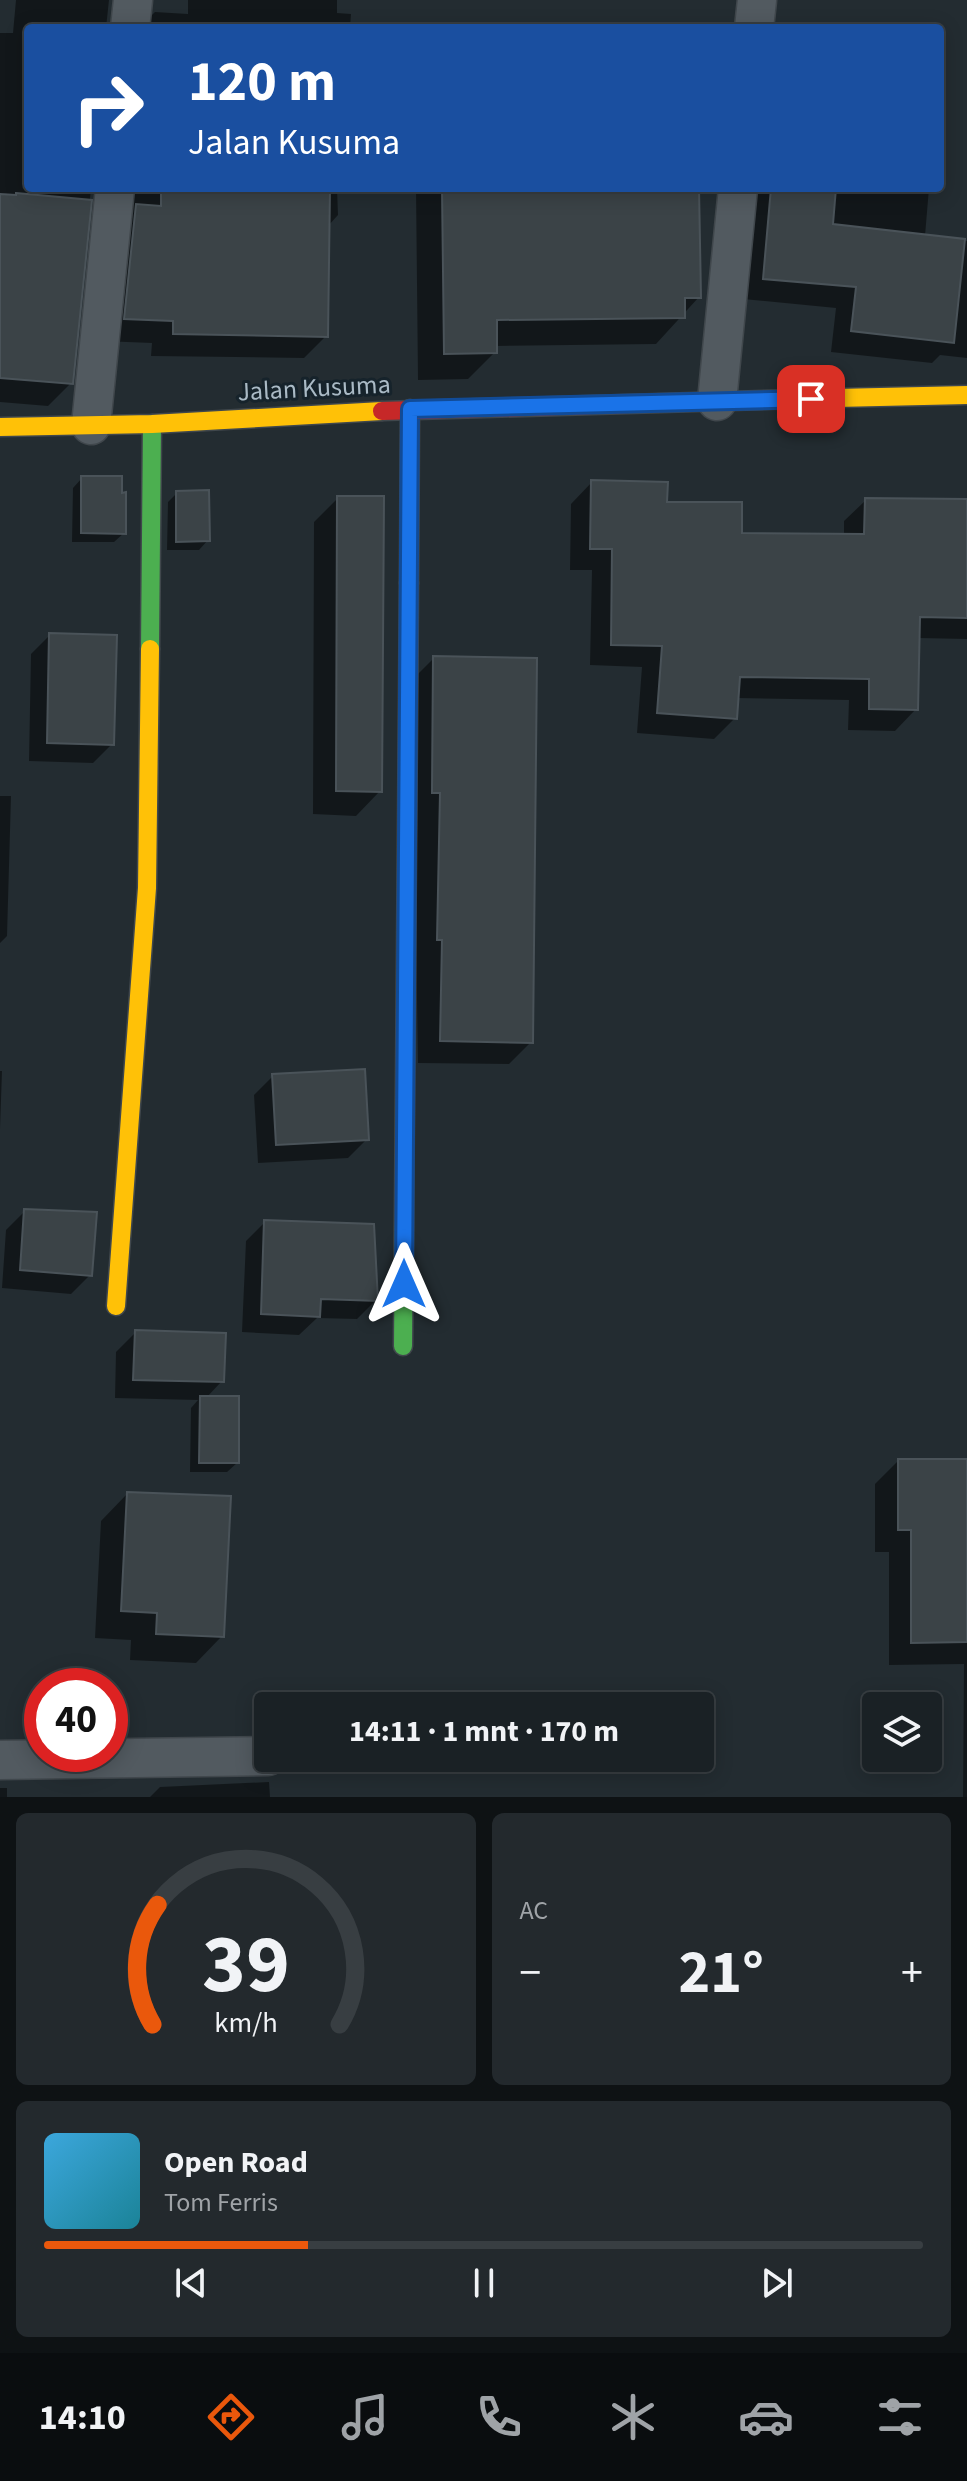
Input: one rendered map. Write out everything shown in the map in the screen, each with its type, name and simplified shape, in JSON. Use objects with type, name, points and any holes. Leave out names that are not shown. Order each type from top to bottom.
[{"type":"street","points":[[130,24],[133,0]]},
{"type":"street","points":[[754,24],[757,0]]},
{"type":"street","points":[[91,425],[115,192]]},
{"type":"street","points":[[717,401],[738,192]]},
{"type":"street","points":[[966,395],[967,384]]},
{"type":"street","name":"Jalan Kusuma","points":[[0,427],[152,424],[410,409],[966,395]]},
{"type":"street","points":[[403,1346],[410,409]]},
{"type":"street","points":[[116,1306],[147,888],[152,424]]},
{"type":"street","points":[[0,1760],[254,1756]]},
{"type":"building","points":[[161,192],[330,192],[328,337],[173,334],[173,321],[124,319],[136,204],[161,206]]},
{"type":"building","points":[[442,192],[699,192],[701,298],[685,298],[685,318],[497,320],[497,353],[444,354]]},
{"type":"building","points":[[771,192],[836,192],[833,224],[965,239],[954,343],[851,331],[856,287],[763,279]]},
{"type":"building","points":[[0,194],[92,200],[73,384],[0,378]]},
{"type":"building","points":[[81,476],[122,476],[122,493],[126,492],[126,534],[81,533]]},
{"type":"building","points":[[591,480],[668,482],[667,502],[742,502],[742,533],[864,534],[865,498],[967,499],[967,618],[920,617],[918,710],[869,709],[869,679],[740,677],[737,719],[657,713],[662,646],[611,645],[612,549],[590,549]]},
{"type":"building","points":[[209,490],[210,541],[176,542],[176,491]]},
{"type":"building","points":[[337,496],[384,496],[382,792],[336,791]]},
{"type":"building","points":[[49,633],[117,635],[114,745],[47,743]]},
{"type":"building","points":[[433,656],[537,658],[533,1043],[440,1041],[442,940],[437,940],[440,793],[432,793]]},
{"type":"building","points":[[365,1069],[369,1140],[276,1145],[272,1074]]},
{"type":"building","points":[[24,1209],[97,1212],[92,1276],[20,1270]]},
{"type":"building","points":[[264,1220],[374,1224],[378,1301],[321,1299],[320,1317],[261,1314]]},
{"type":"building","points":[[135,1330],[226,1333],[224,1382],[133,1380]]},
{"type":"building","points":[[200,1396],[239,1396],[239,1463],[199,1463]]},
{"type":"building","points":[[898,1459],[967,1459],[967,1642],[911,1643],[911,1530],[898,1530]]},
{"type":"building","points":[[127,1492],[231,1496],[224,1637],[156,1634],[157,1613],[121,1611]]},
{"type":"traffic: fast","points":[[150,649],[152,424]]},
{"type":"traffic: fast","points":[[403,1346],[409,583]]},
{"type":"traffic: slow","points":[[836,398],[967,395]]},
{"type":"traffic: slow","points":[[409,583],[410,409]]},
{"type":"traffic: slow","points":[[0,427],[152,424],[382,411]]},
{"type":"traffic: slow","points":[[116,1306],[147,888],[150,649]]},
{"type":"traffic: jam","points":[[382,411],[836,398]]},
{"type":"route","points":[[404,1284],[410,409],[811,399]]}]
